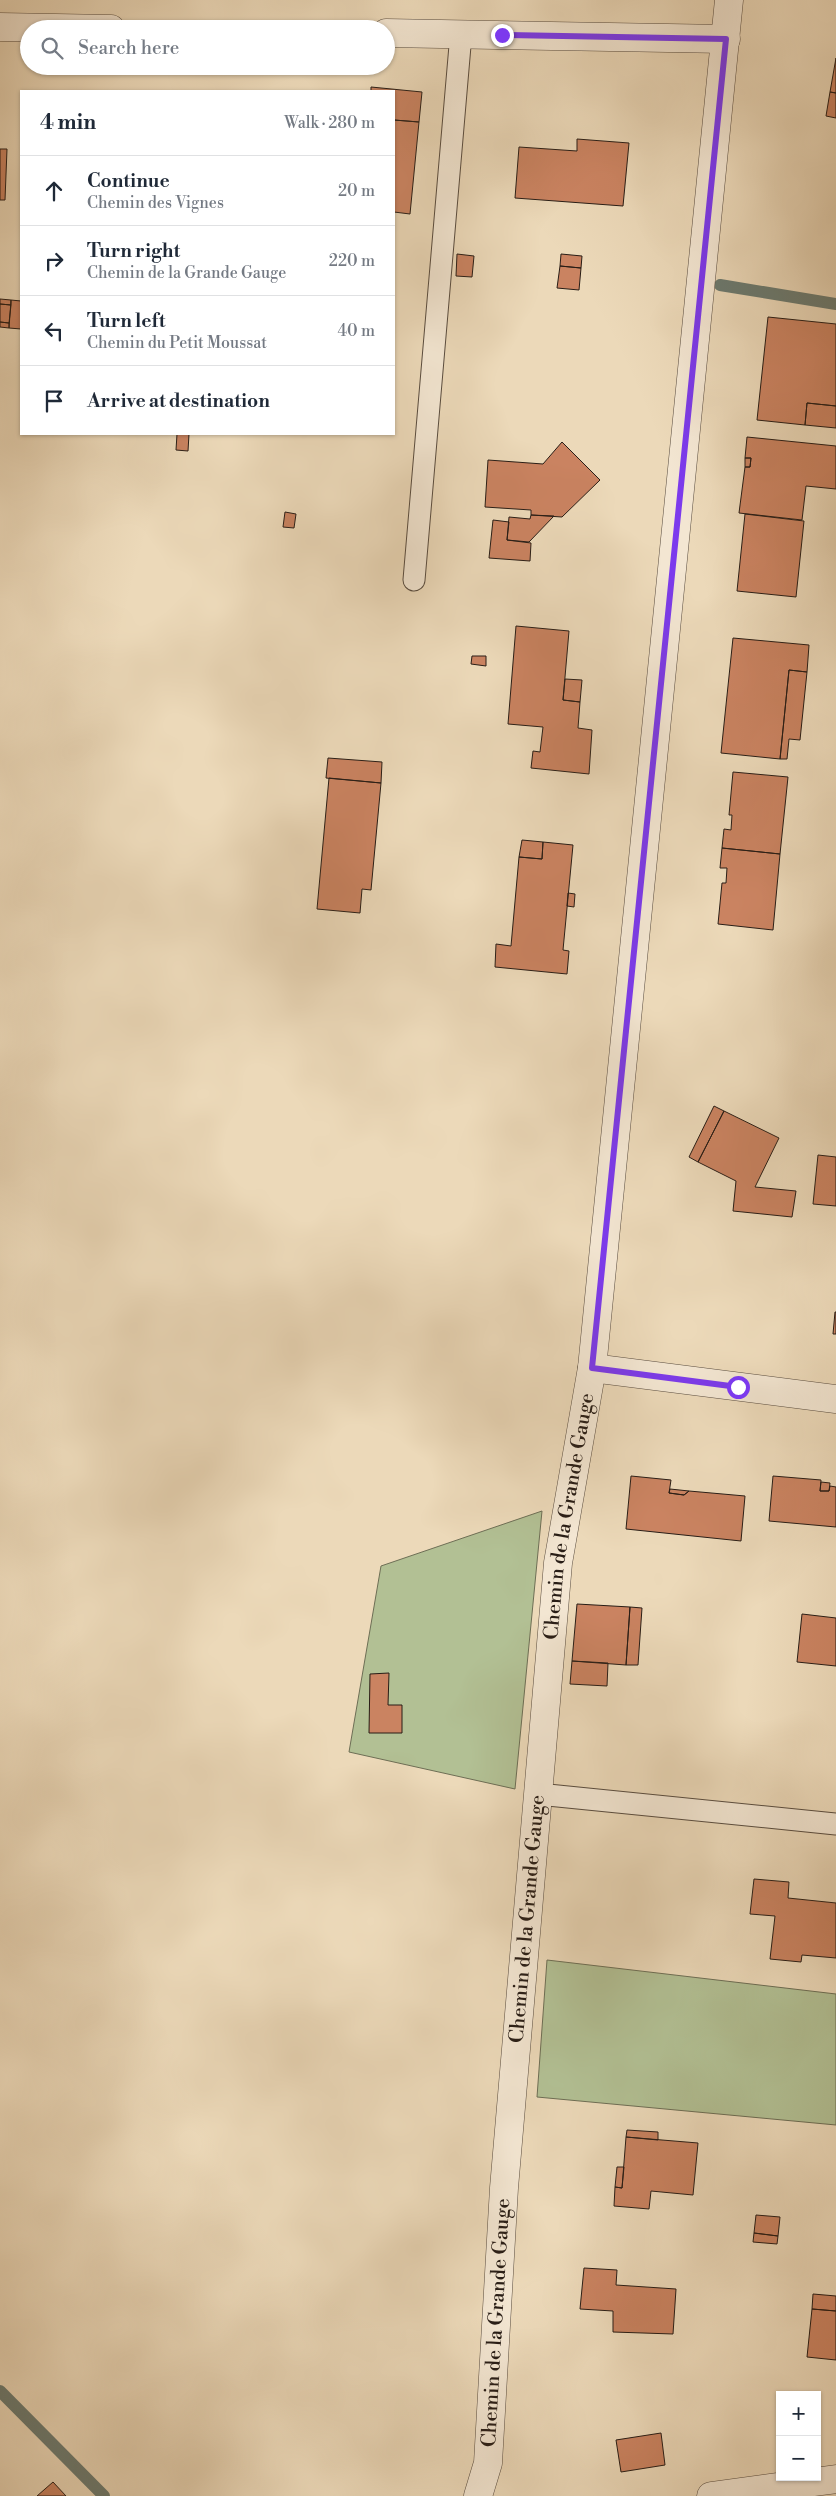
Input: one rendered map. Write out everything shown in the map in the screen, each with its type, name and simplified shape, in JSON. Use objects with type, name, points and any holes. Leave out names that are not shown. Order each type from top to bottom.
[{"type":"street","name":"Chemin de la Grande Gauge","points":[[478,2496],[488,2463],[504,2188],[558,1563],[592,1368],[729,0]]},
{"type":"street","points":[[0,27],[20,27]]},
{"type":"street","points":[[395,33],[726,39]]},
{"type":"street","points":[[592,1368],[836,1400]]},
{"type":"street","points":[[711,2496],[836,2479]]},
{"type":"lane","points":[[414,580],[461,34]]},
{"type":"lane","points":[[538,1794],[836,1824]]},
{"type":"green space","points":[[542,1511],[515,1789],[349,1752],[381,1566]]},
{"type":"green space","points":[[547,1960],[836,1994],[836,2125],[537,2097]]},
{"type":"building","points":[[836,58],[836,93],[830,92]]},
{"type":"building","points":[[371,87],[422,92],[419,122],[395,120],[395,90],[371,90]]},
{"type":"building","points":[[830,92],[836,93],[836,118],[826,116]]},
{"type":"building","points":[[395,120],[419,122],[410,214],[395,212]]},
{"type":"building","points":[[577,139],[629,143],[623,206],[515,198],[519,147],[577,151]]},
{"type":"building","points":[[0,149],[7,149],[5,200],[0,200]]},
{"type":"building","points":[[457,254],[474,256],[472,277],[456,276]]},
{"type":"building","points":[[561,254],[582,256],[581,268],[560,266]]},
{"type":"building","points":[[560,266],[581,268],[579,290],[557,288]]},
{"type":"building","points":[[0,299],[11,300],[11,305],[0,304]]},
{"type":"building","points":[[11,300],[20,301],[20,329],[9,328]]},
{"type":"building","points":[[0,304],[11,305],[9,323],[0,322]]},
{"type":"building","points":[[768,317],[836,324],[836,406],[807,403],[805,425],[757,420]]},
{"type":"building","points":[[0,322],[9,323],[9,328],[0,327]]},
{"type":"building","points":[[807,403],[836,406],[836,428],[805,425]]},
{"type":"building","points":[[177,435],[189,435],[188,451],[176,450]]},
{"type":"building","points":[[747,437],[836,446],[836,489],[806,486],[802,520],[739,513],[745,467],[750,467],[751,458],[745,458]]},
{"type":"building","points":[[562,442],[600,480],[562,517],[531,515],[531,510],[485,507],[488,460],[543,464]]},
{"type":"building","points":[[745,458],[751,458],[750,467],[745,467]]},
{"type":"building","points":[[285,512],[296,514],[294,528],[283,527]]},
{"type":"building","points":[[745,514],[804,521],[796,597],[737,591]]},
{"type":"building","points":[[531,515],[554,516],[529,542],[507,540],[509,517],[530,519]]},
{"type":"building","points":[[493,520],[509,522],[507,540],[531,543],[530,561],[489,558]]},
{"type":"building","points":[[516,626],[569,631],[563,700],[580,702],[578,728],[592,730],[589,774],[531,768],[533,751],[540,752],[543,727],[508,724]]},
{"type":"building","points":[[733,638],[809,645],[807,672],[789,670],[780,759],[721,753]]},
{"type":"building","points":[[472,656],[486,656],[486,666],[471,664]]},
{"type":"building","points":[[789,670],[807,672],[800,740],[789,739],[787,759],[780,759]]},
{"type":"building","points":[[565,679],[582,680],[580,702],[563,700]]},
{"type":"building","points":[[328,758],[382,762],[381,783],[326,778]]},
{"type":"building","points":[[733,772],[788,777],[780,854],[722,848],[724,829],[731,830],[732,815],[729,815]]},
{"type":"building","points":[[329,778],[381,783],[371,890],[362,889],[360,913],[317,909]]},
{"type":"building","points":[[522,840],[543,842],[542,859],[519,857]]},
{"type":"building","points":[[543,842],[573,845],[563,950],[569,951],[567,974],[495,967],[496,944],[511,946],[519,857],[542,859]]},
{"type":"building","points":[[722,848],[780,854],[773,930],[718,924],[722,883],[726,883],[727,868],[720,868]]},
{"type":"building","points":[[568,893],[575,894],[574,907],[567,906]]},
{"type":"building","points":[[714,1106],[724,1111],[698,1162],[689,1157]]},
{"type":"building","points":[[724,1111],[779,1138],[755,1187],[796,1191],[792,1217],[733,1211],[736,1181],[698,1162]]},
{"type":"building","points":[[818,1155],[836,1157],[836,1206],[813,1204]]},
{"type":"building","points":[[835,1312],[836,1334],[833,1334]]},
{"type":"building","points":[[631,1476],[671,1480],[669,1493],[684,1495],[689,1491],[745,1496],[741,1541],[626,1529]]},
{"type":"building","points":[[773,1476],[821,1480],[820,1491],[829,1491],[830,1486],[836,1487],[836,1527],[769,1521]]},
{"type":"building","points":[[821,1482],[830,1483],[829,1491],[820,1491]]},
{"type":"building","points":[[670,1489],[689,1491],[684,1495],[669,1493]]},
{"type":"building","points":[[577,1604],[630,1607],[626,1665],[572,1661]]},
{"type":"building","points":[[630,1607],[642,1608],[638,1665],[626,1665]]},
{"type":"building","points":[[802,1614],[836,1618],[836,1666],[797,1662]]},
{"type":"building","points":[[572,1661],[608,1663],[607,1686],[570,1684]]},
{"type":"building","points":[[389,1673],[388,1705],[402,1705],[402,1733],[369,1733],[370,1674]]},
{"type":"building","points":[[754,1879],[789,1882],[788,1898],[836,1903],[836,1958],[802,1955],[801,1962],[770,1959],[775,1916],[750,1914]]},
{"type":"building","points":[[627,2130],[658,2132],[658,2140],[626,2137]]},
{"type":"building","points":[[626,2137],[698,2143],[693,2195],[651,2191],[649,2209],[614,2206],[615,2187],[622,2188]]},
{"type":"building","points":[[617,2167],[624,2167],[622,2188],[615,2187]]},
{"type":"building","points":[[756,2215],[780,2217],[778,2236],[754,2233]]},
{"type":"building","points":[[754,2233],[778,2236],[777,2244],[753,2242]]},
{"type":"building","points":[[584,2268],[617,2270],[616,2285],[676,2289],[673,2334],[613,2332],[613,2311],[580,2309]]},
{"type":"building","points":[[813,2294],[836,2296],[836,2311],[812,2309]]},
{"type":"building","points":[[812,2309],[836,2311],[836,2360],[807,2357]]},
{"type":"building","points":[[661,2433],[665,2465],[621,2472],[616,2440]]},
{"type":"building","points":[[53,2482],[66,2496],[37,2496]]},
{"type":"waterway","points":[[720,285],[836,304]]},
{"type":"waterway","points":[[0,2391],[104,2496]]},
{"type":"route","points":[[502,35],[726,39],[592,1368],[738,1387]]}]
